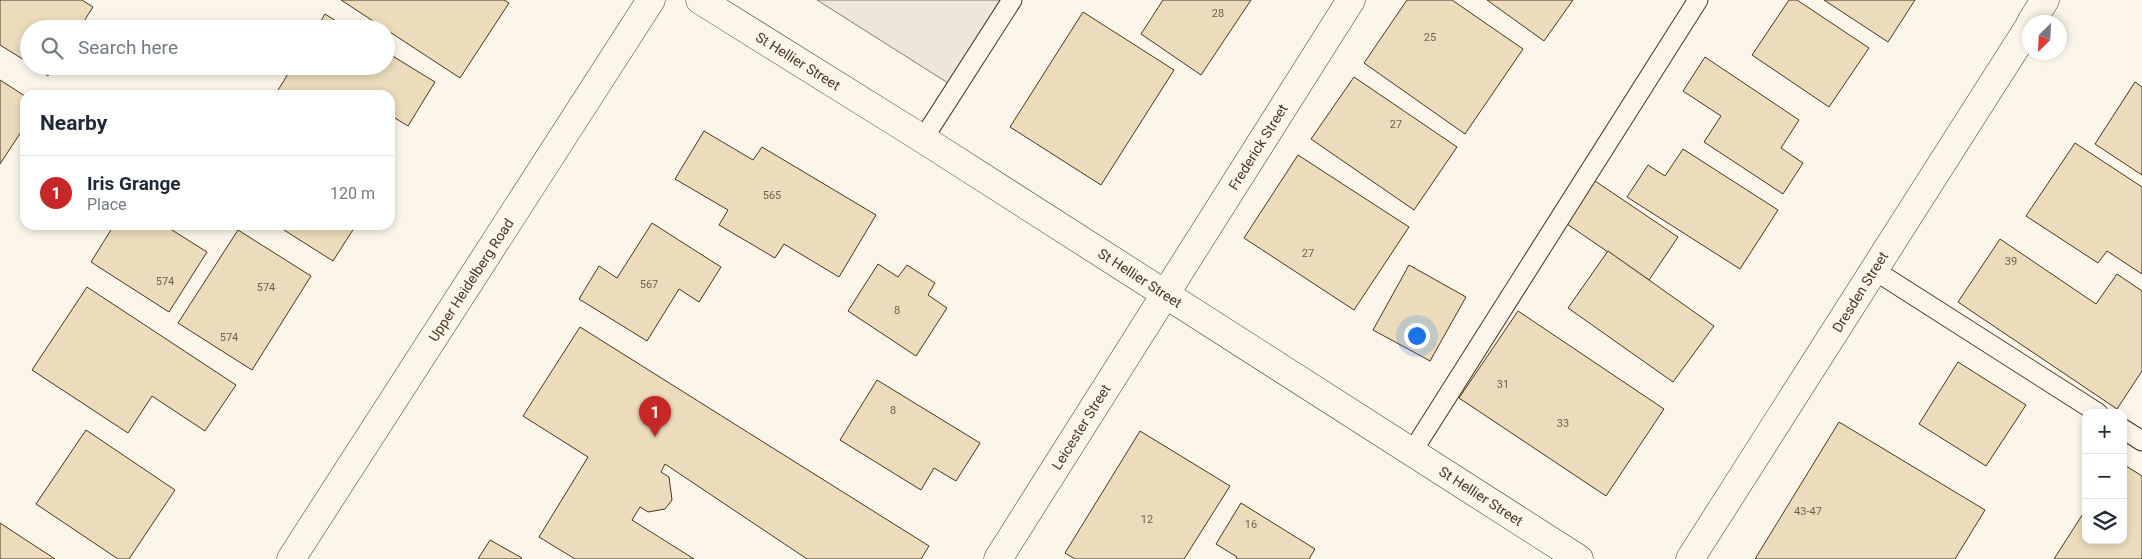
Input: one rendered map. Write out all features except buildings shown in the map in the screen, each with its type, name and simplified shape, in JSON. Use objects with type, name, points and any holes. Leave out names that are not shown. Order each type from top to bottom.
[{"type":"street","name":"Upper Heidelberg Road","points":[[291,559],[651,0]]},
{"type":"street","name":"St Hellier Street","points":[[700,0],[923,139],[1579,559]]},
{"type":"street","name":"Frederick Street","points":[[1165,294],[1351,0]]},
{"type":"street","name":"Dresden Street","points":[[2036,15],[2045,0]]},
{"type":"street","name":"Dresden Street","points":[[1690,559],[2022,37]]},
{"type":"street","name":"Leicester Street","points":[[998,559],[1165,294]]},
{"type":"lane","points":[[923,139],[1012,0]]},
{"type":"lane","points":[[1412,452],[1698,0]]},
{"type":"lane","points":[[1874,270],[2092,409]]},
{"type":"lane","points":[[2127,432],[2142,441]]},
{"type":"shaded area","points":[[817,0],[1000,0],[948,83]]},
{"type":"place","name":"Iris Grange","points":[[655,437]]}]
